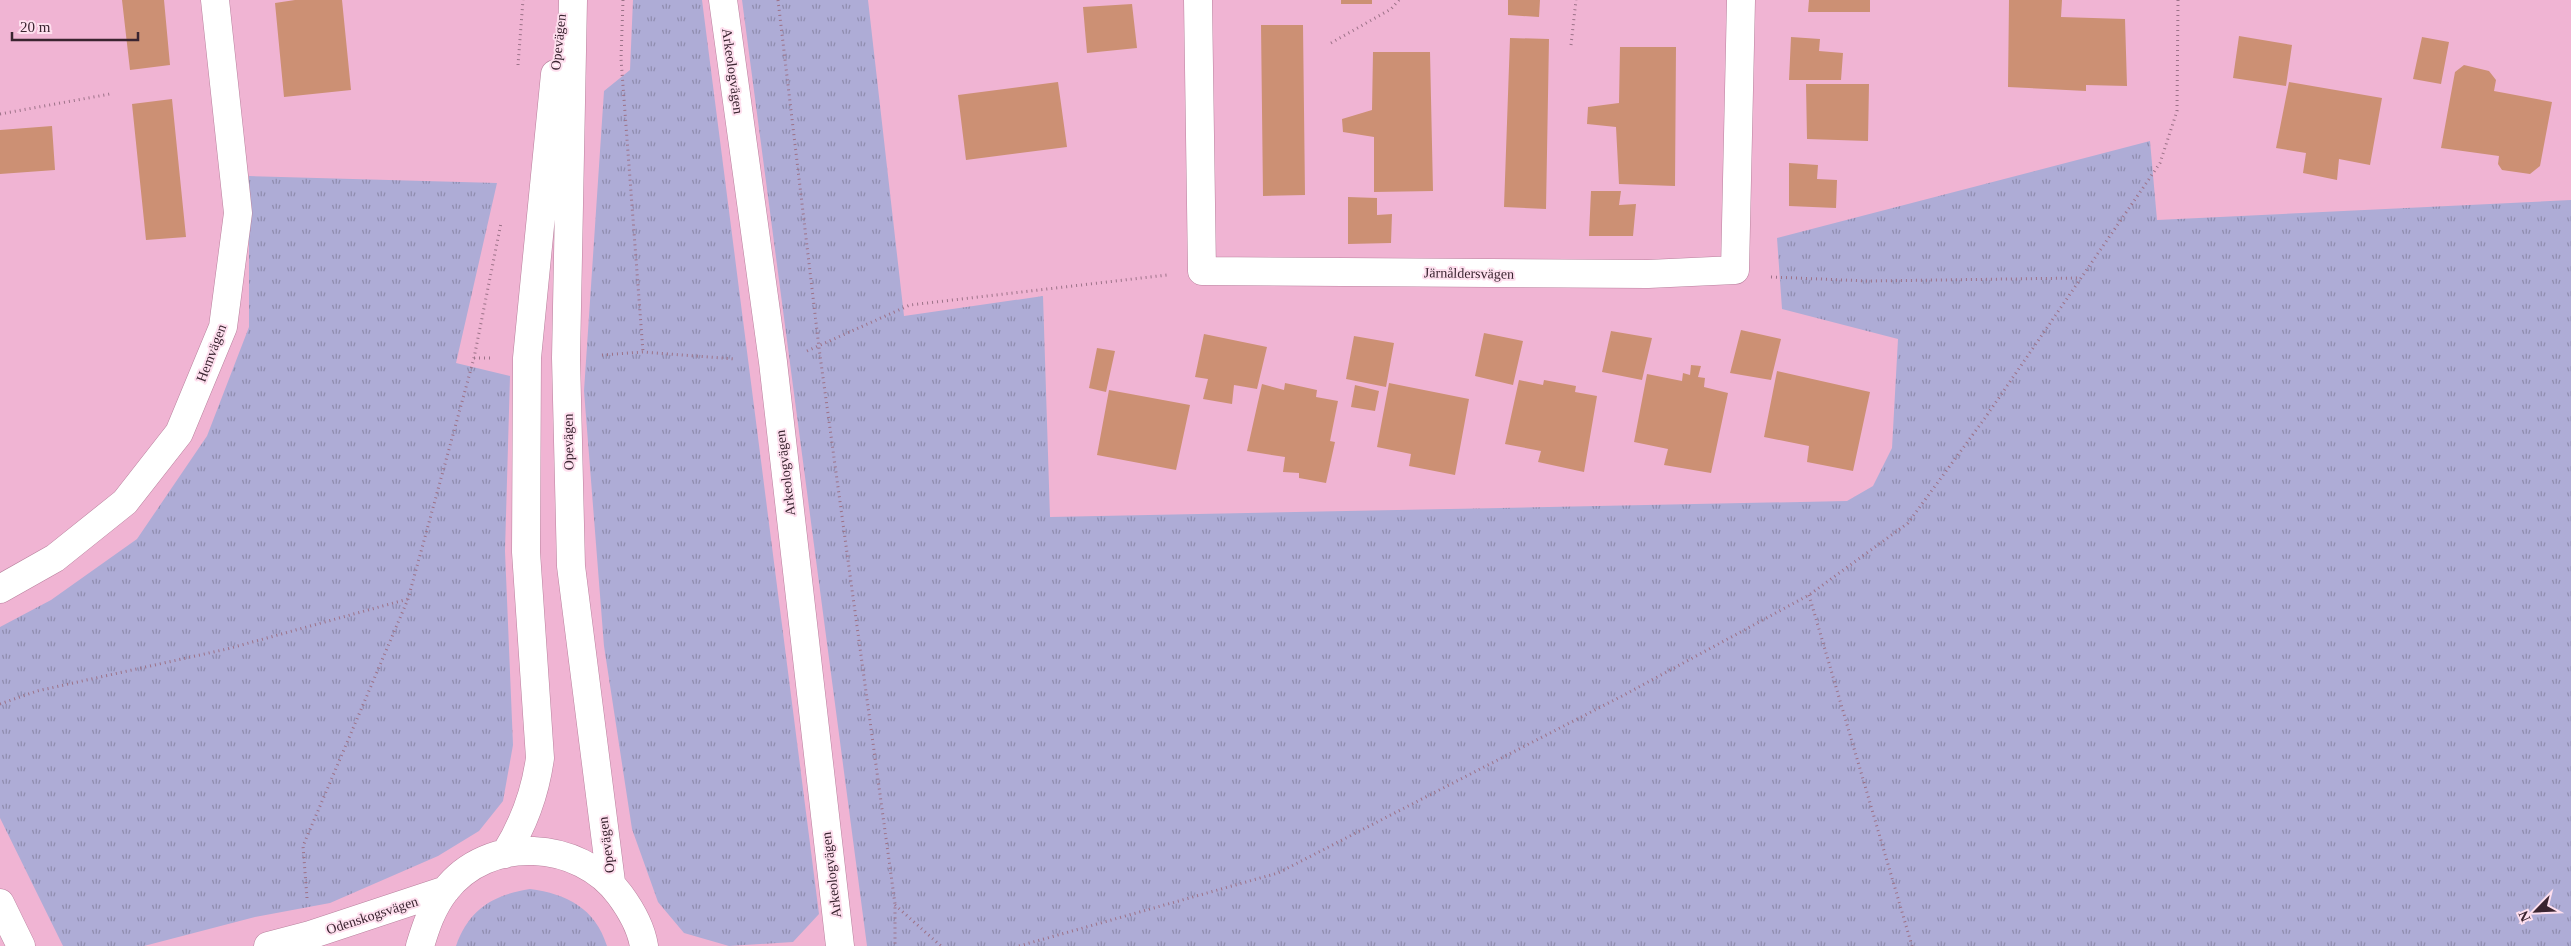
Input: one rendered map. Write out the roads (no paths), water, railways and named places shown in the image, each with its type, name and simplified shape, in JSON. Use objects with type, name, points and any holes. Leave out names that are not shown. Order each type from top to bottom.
[{"type":"street","name":"Hemvägen","points":[[0,589],[55,558],[125,502],[179,434],[223,327],[238,213],[216,0]]},
{"type":"street","name":"Opevägen","points":[[505,854],[520,830],[529,809],[536,784],[540,758],[526,552],[527,358],[562,0]]},
{"type":"street","name":"Opevägen","points":[[573,0],[566,358],[571,566],[611,882]]},
{"type":"street","name":"Arkeologvägen","points":[[723,0],[773,362],[840,946]]},
{"type":"street","name":"Järnåldersvägen","points":[[1198,0],[1202,271],[1648,274],[1736,270],[1741,0]]},
{"type":"street","points":[[420,946],[428,918],[446,890],[466,872],[488,859],[520,851],[553,852],[584,863],[611,882],[632,910],[646,945]]},
{"type":"street","name":"Odenskogsvägen","points":[[268,946],[310,935],[446,890]]},
{"type":"street","points":[[0,903],[20,946]]}]
